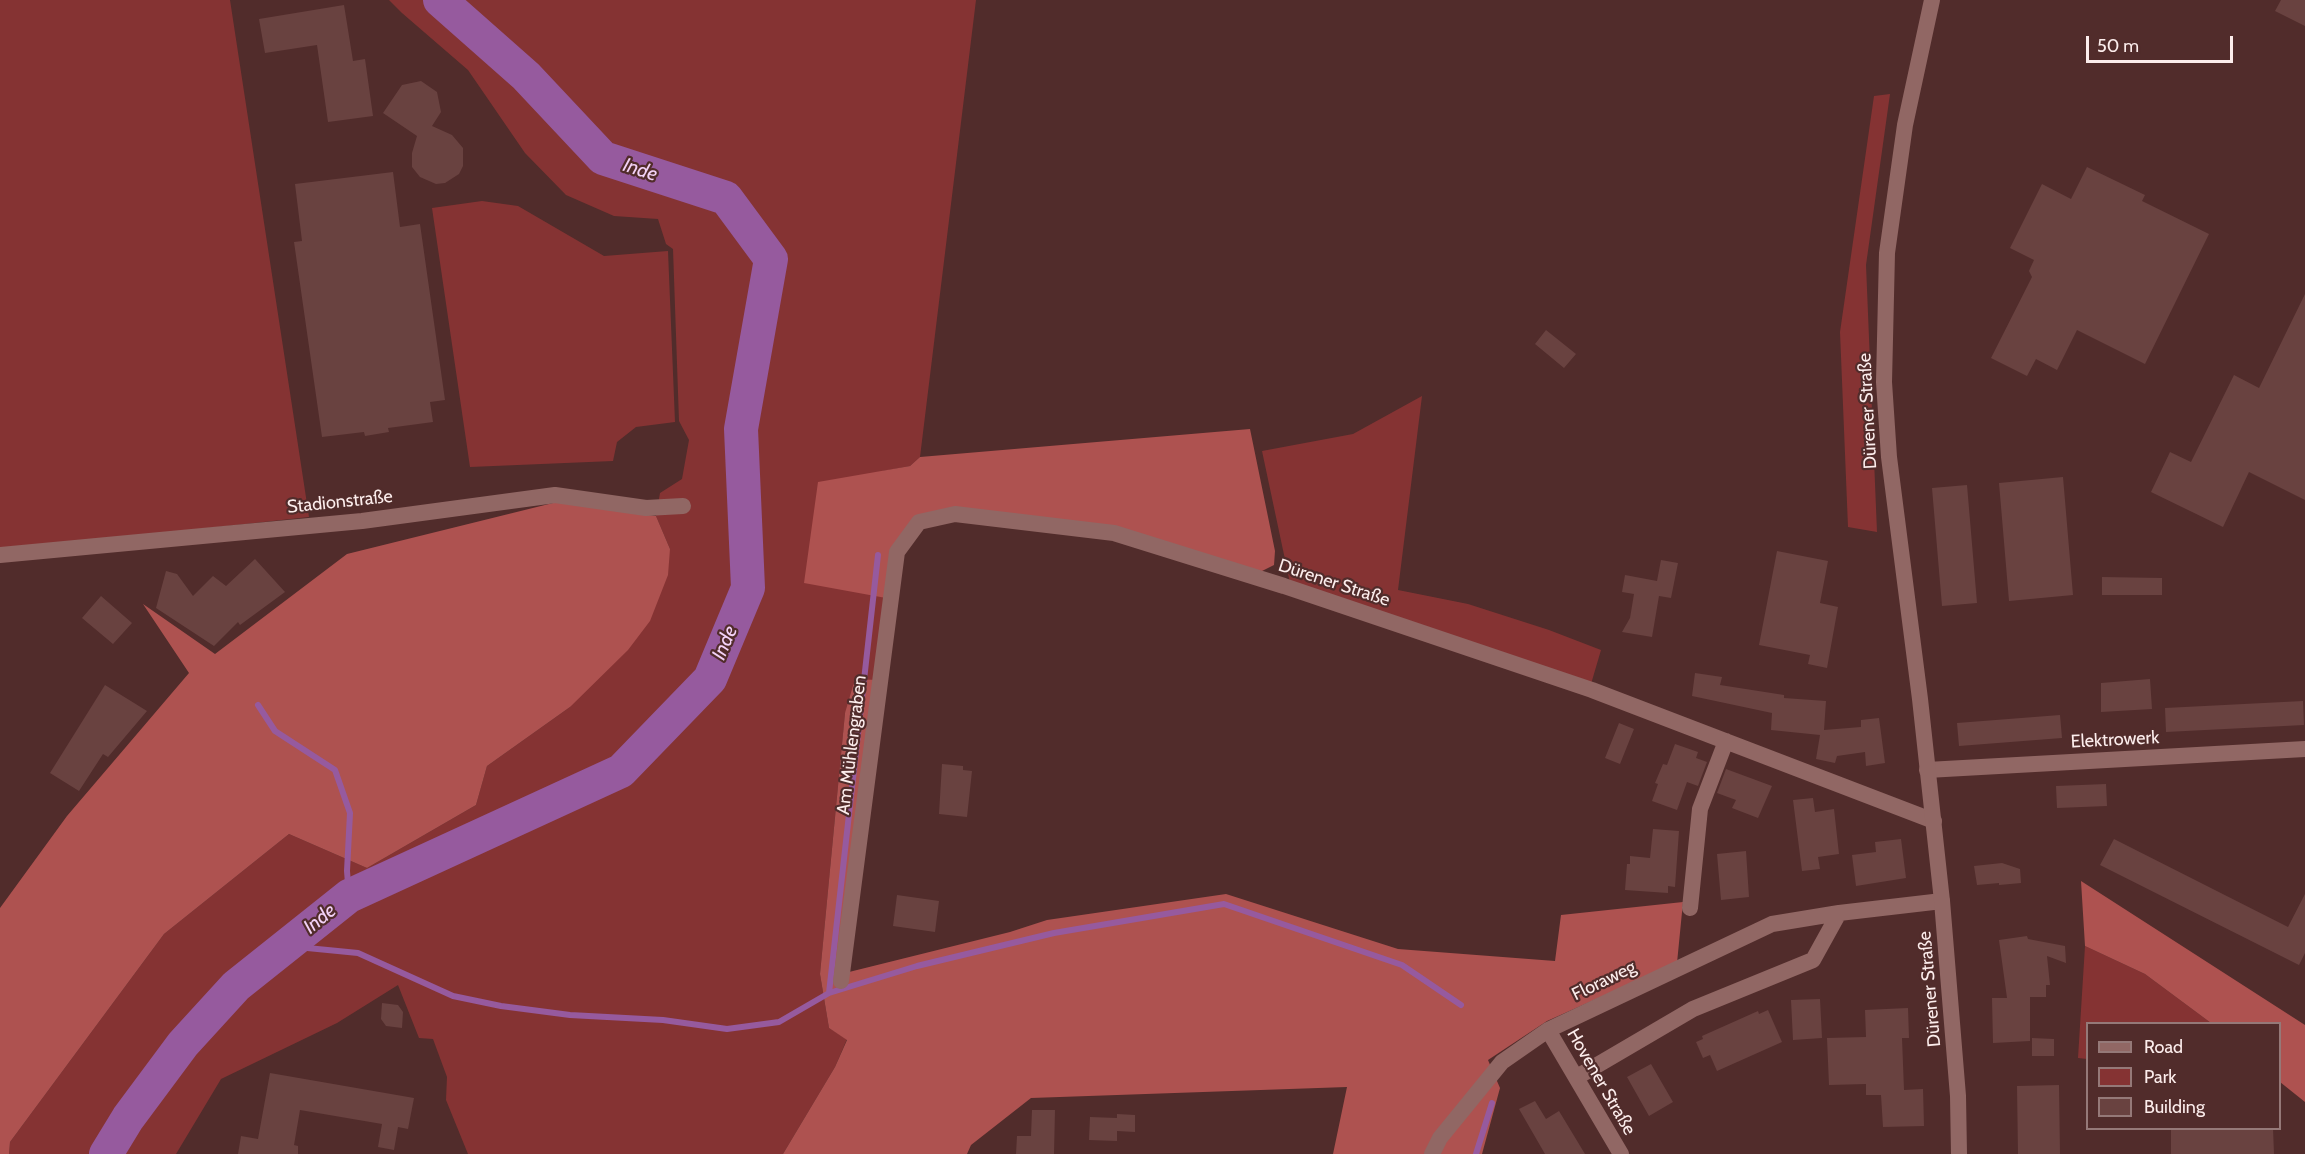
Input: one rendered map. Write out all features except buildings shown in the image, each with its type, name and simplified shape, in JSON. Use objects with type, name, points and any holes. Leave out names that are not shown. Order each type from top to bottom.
[{"type":"street","name":"Dürener Straße","points":[[1932,0],[1905,125],[1887,253],[1884,382],[1889,457],[1920,699],[1942,901],[1958,1096],[1959,1154]]},
{"type":"street","name":"Stadionstraße","points":[[0,555],[363,520],[555,495],[646,508],[684,506]]},
{"type":"street","name":"Dürener Straße","points":[[919,522],[955,514],[1114,533],[1284,586],[1526,668],[1726,741],[1934,821]]},
{"type":"street","name":"Am Mühlengraben","points":[[841,981],[897,552],[919,522]]},
{"type":"street","points":[[1690,908],[1700,809],[1726,741]]},
{"type":"street","name":"Elektrowerk","points":[[1927,770],[2305,749]]},
{"type":"street","name":"Floraweg","points":[[1432,1154],[1440,1138],[1502,1062],[1548,1030],[1772,924],[1839,913],[1942,901]]},
{"type":"street","points":[[1577,1077],[1693,1009],[1813,960],[1839,913]]},
{"type":"street","name":"Hovener Straße","points":[[1548,1030],[1621,1154]]},
{"type":"green space","points":[[0,0],[230,0],[309,517],[0,551]]},
{"type":"green space","points":[[389,0],[976,0],[920,457],[910,466],[883,471],[886,598],[877,680],[845,713],[820,974],[829,1028],[847,1039],[835,1067],[783,1154],[468,1154],[446,1100],[447,1077],[433,1039],[419,1038],[398,985],[337,1023],[221,1079],[176,1154],[9,1154],[10,1142],[164,934],[289,834],[367,868],[476,805],[487,766],[570,707],[670,549],[656,516],[660,493],[682,479],[689,440],[679,421],[673,249],[666,244],[658,219],[614,216],[566,195],[525,153],[468,70]]},
{"type":"green space","points":[[1890,94],[1866,265],[1877,532],[1848,527],[1840,332],[1874,96]]},
{"type":"green space","points":[[482,201],[518,206],[604,256],[668,251],[675,422],[636,427],[617,442],[613,461],[470,467],[432,208]]},
{"type":"green space","points":[[1422,396],[1398,590],[1468,604],[1549,630],[1601,650],[1591,684],[1290,583],[1262,451],[1353,434]]},
{"type":"green space","points":[[2085,946],[2145,974],[2210,1022],[2086,1022],[2086,1059],[2078,1058]]},
{"type":"shaded area","points":[[1250,429],[1275,551],[1274,565],[1258,573],[1116,528],[916,517],[886,598],[804,583],[818,482],[910,466],[920,457]]},
{"type":"shaded area","points":[[557,502],[656,516],[670,549],[668,575],[650,621],[628,650],[570,707],[487,766],[476,805],[367,868],[289,834],[164,934],[10,1142],[9,1154],[0,1154],[0,908],[67,816],[189,673],[143,604],[215,654],[347,554]]},
{"type":"shaded area","points":[[855,679],[877,680],[849,972],[1010,932],[1047,920],[1226,894],[1398,949],[1555,961],[1561,915],[1683,902],[1677,963],[1547,1021],[1488,1060],[1500,1088],[1482,1154],[1333,1154],[1347,1087],[1031,1098],[971,1145],[967,1154],[783,1154],[835,1067],[847,1040],[829,1028],[820,974],[845,713]]},
{"type":"shaded area","points":[[2081,881],[2305,1025],[2305,1102],[2281,1083],[2281,1022],[2210,1022],[2145,974],[2085,946]]},
{"type":"waterway","name":"Inde","points":[[106,1154],[128,1118],[183,1044],[236,986],[349,896],[621,771],[710,679],[748,588],[741,429],[771,259],[726,198],[603,158],[526,76],[440,0]]},
{"type":"waterway","points":[[287,946],[358,953],[453,996],[501,1006],[570,1015],[663,1020],[727,1029],[779,1022],[829,993],[878,555]]},
{"type":"waterway","points":[[258,705],[275,731],[335,770],[350,813],[347,871],[349,896]]},
{"type":"waterway","points":[[829,993],[917,966],[1054,933],[1224,904],[1402,965],[1461,1005]]},
{"type":"waterway","points":[[1476,1154],[1492,1103]]}]
